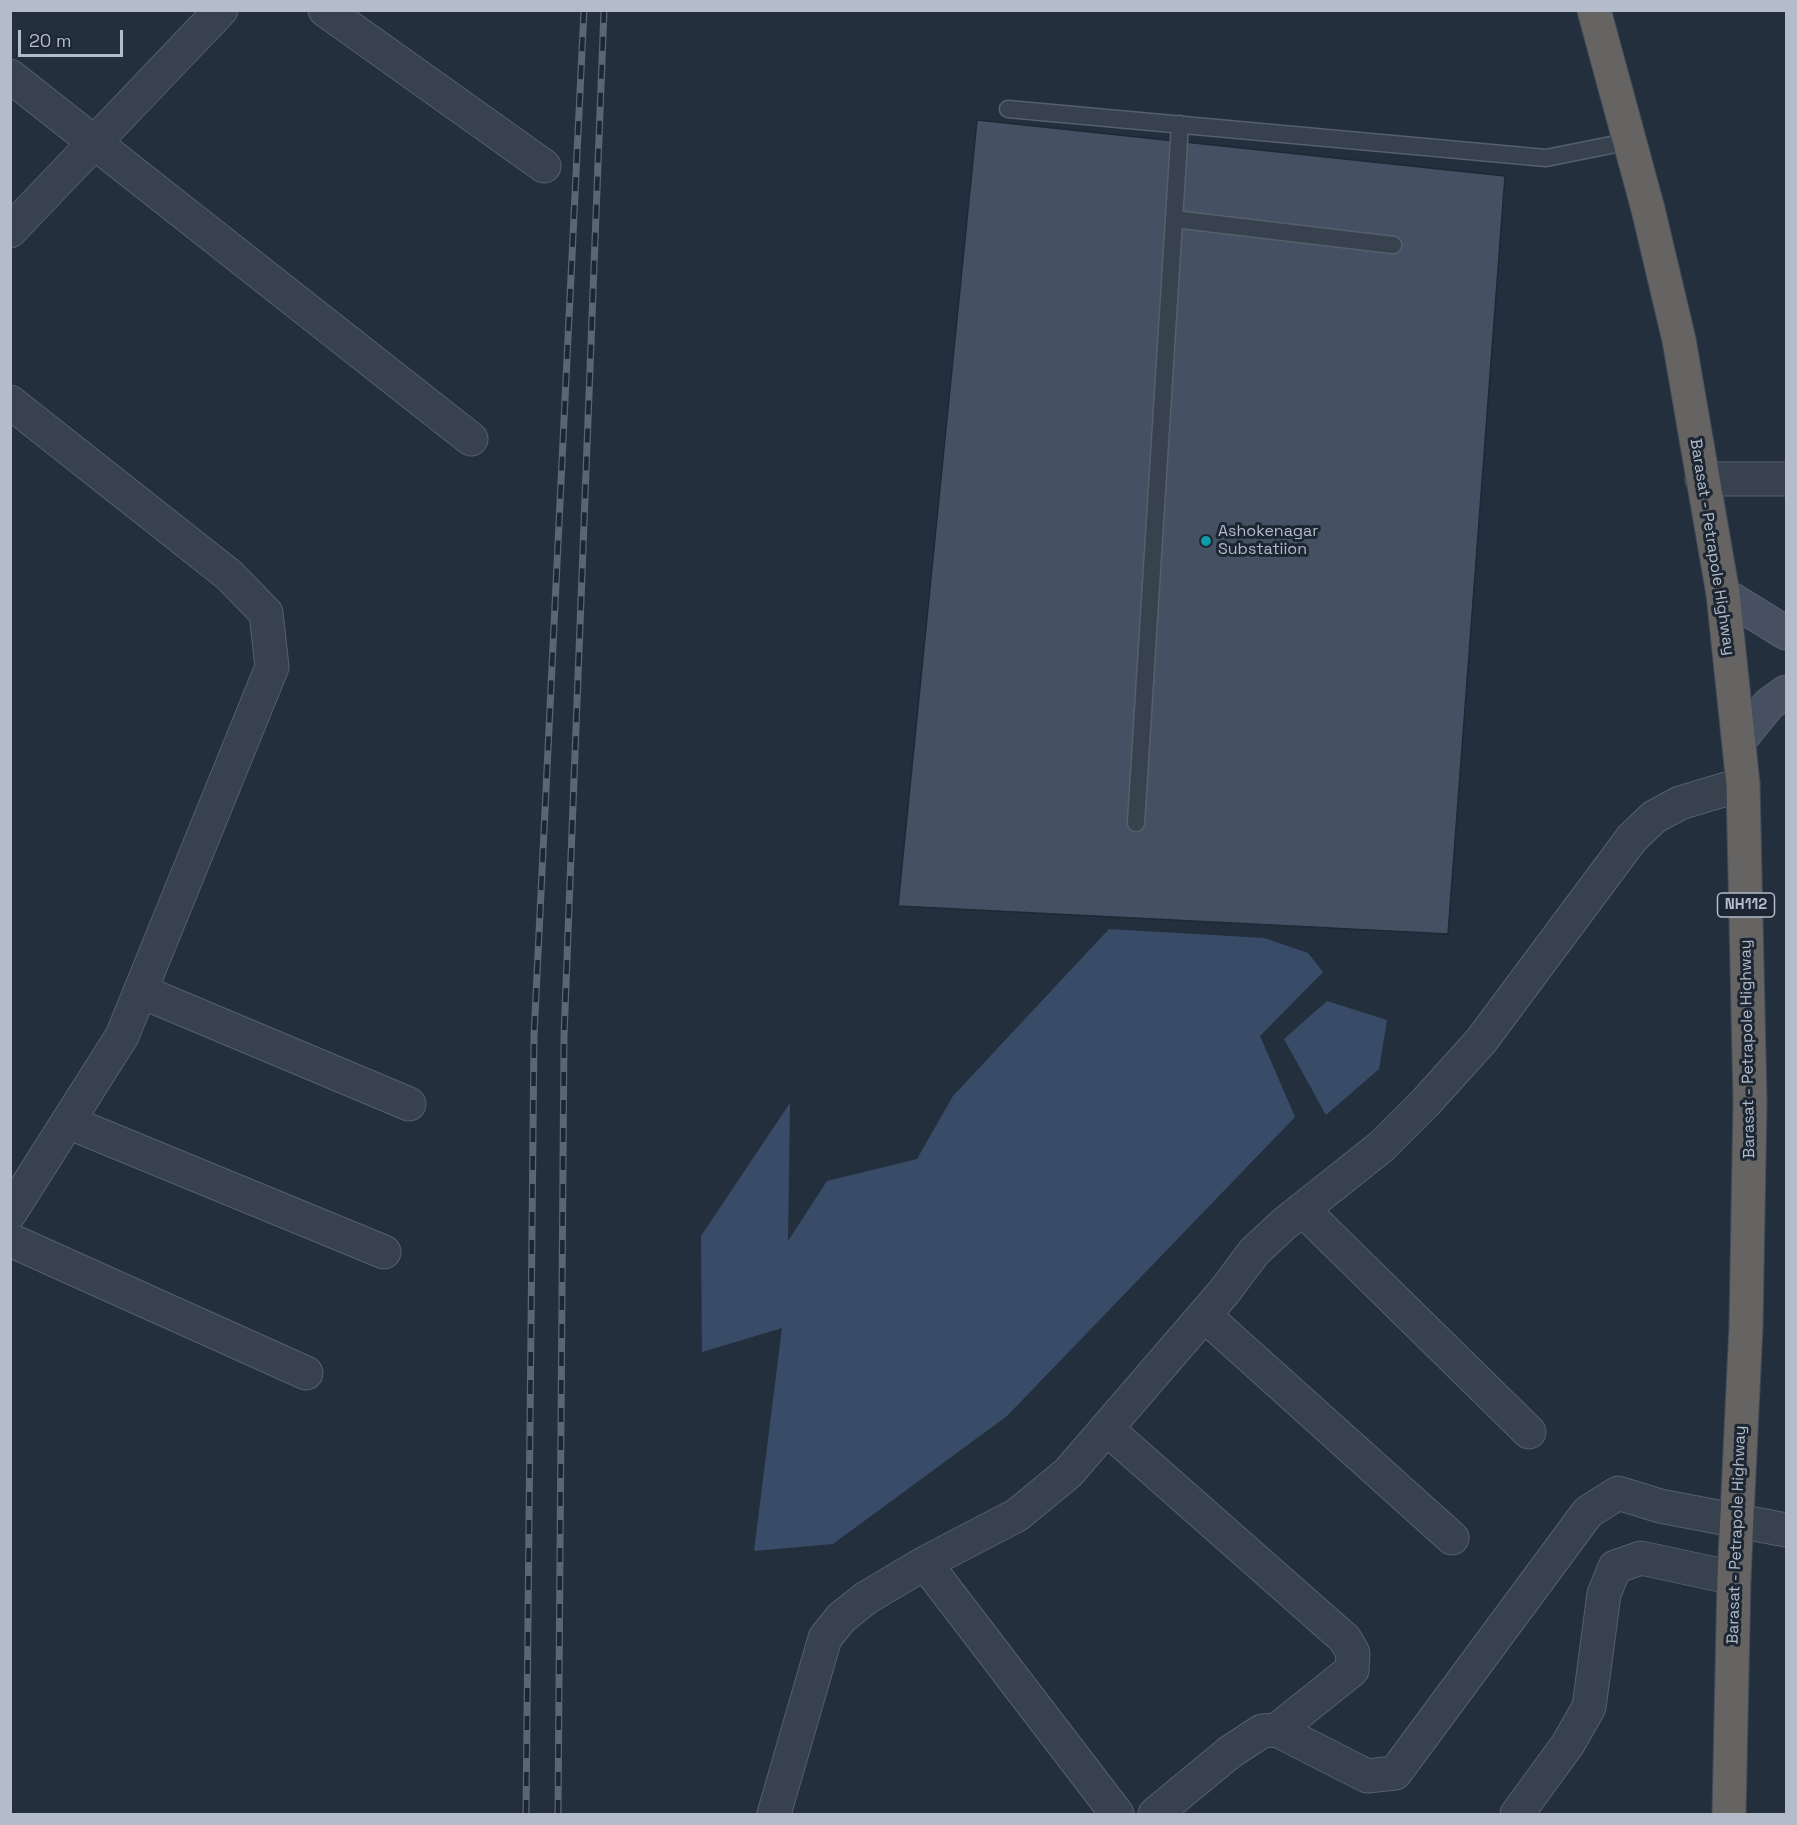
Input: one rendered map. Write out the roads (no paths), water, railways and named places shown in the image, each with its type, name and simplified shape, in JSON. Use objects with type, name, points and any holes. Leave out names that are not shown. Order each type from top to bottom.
[{"type":"highway","name":"Barasat - Petrapole Highway","points":[[1594,10],[1631,141],[1679,340],[1723,594],[1743,784],[1750,1101],[1746,1326],[1734,1578],[1730,1815]]},
{"type":"main road","points":[[1723,594],[1786,633]]},
{"type":"main road","points":[[1739,741],[1769,705],[1786,692]]},
{"type":"street","points":[[10,231],[221,10]]},
{"type":"street","points":[[325,10],[544,166]]},
{"type":"street","points":[[10,76],[471,439]]},
{"type":"street","points":[[10,402],[229,574],[266,613],[272,668],[122,1036],[10,1213]]},
{"type":"street","points":[[1702,479],[1786,479]]},
{"type":"street","points":[[774,1815],[825,1638],[841,1618],[866,1598],[925,1563],[1017,1515],[1068,1473],[1204,1315],[1254,1252],[1302,1209],[1382,1146],[1481,1041],[1632,838],[1654,817],[1680,803],[1743,784]]},
{"type":"street","points":[[140,991],[409,1104]]},
{"type":"street","points":[[68,1122],[384,1252]]},
{"type":"street","points":[[1302,1209],[1529,1432]]},
{"type":"street","points":[[10,1240],[306,1373]]},
{"type":"street","points":[[1204,1315],[1452,1538]]},
{"type":"street","points":[[1107,1429],[1345,1639],[1353,1653],[1352,1670],[1277,1730]]},
{"type":"street","points":[[1155,1815],[1249,1738],[1262,1731],[1277,1730],[1367,1776],[1395,1773],[1588,1512],[1618,1493],[1660,1506],[1786,1530]]},
{"type":"street","points":[[1517,1815],[1568,1744],[1589,1707],[1604,1594],[1615,1567],[1641,1558],[1734,1578]]},
{"type":"street","points":[[925,1563],[1117,1815]]},
{"type":"lane","points":[[1008,109],[1546,158],[1631,141]]},
{"type":"lane","points":[[1136,823],[1180,124]]},
{"type":"lane","points":[[1174,219],[1393,245]]},
{"type":"water","points":[[1109,929],[1264,938],[1308,953],[1323,972],[1260,1036],[1295,1117],[1007,1416],[833,1544],[754,1551],[782,1328],[702,1352],[701,1236],[790,1103],[788,1241],[827,1181],[917,1159],[953,1096]]},
{"type":"water","points":[[1327,1001],[1387,1020],[1379,1069],[1326,1115],[1284,1039]]},
{"type":"railway","points":[[526,1814],[534,1036],[584,10]]},
{"type":"railway","points":[[558,1814],[564,1036],[604,10]]},
{"type":"place","name":"Ashokenagar Substatiion","points":[[1206,541]]}]
